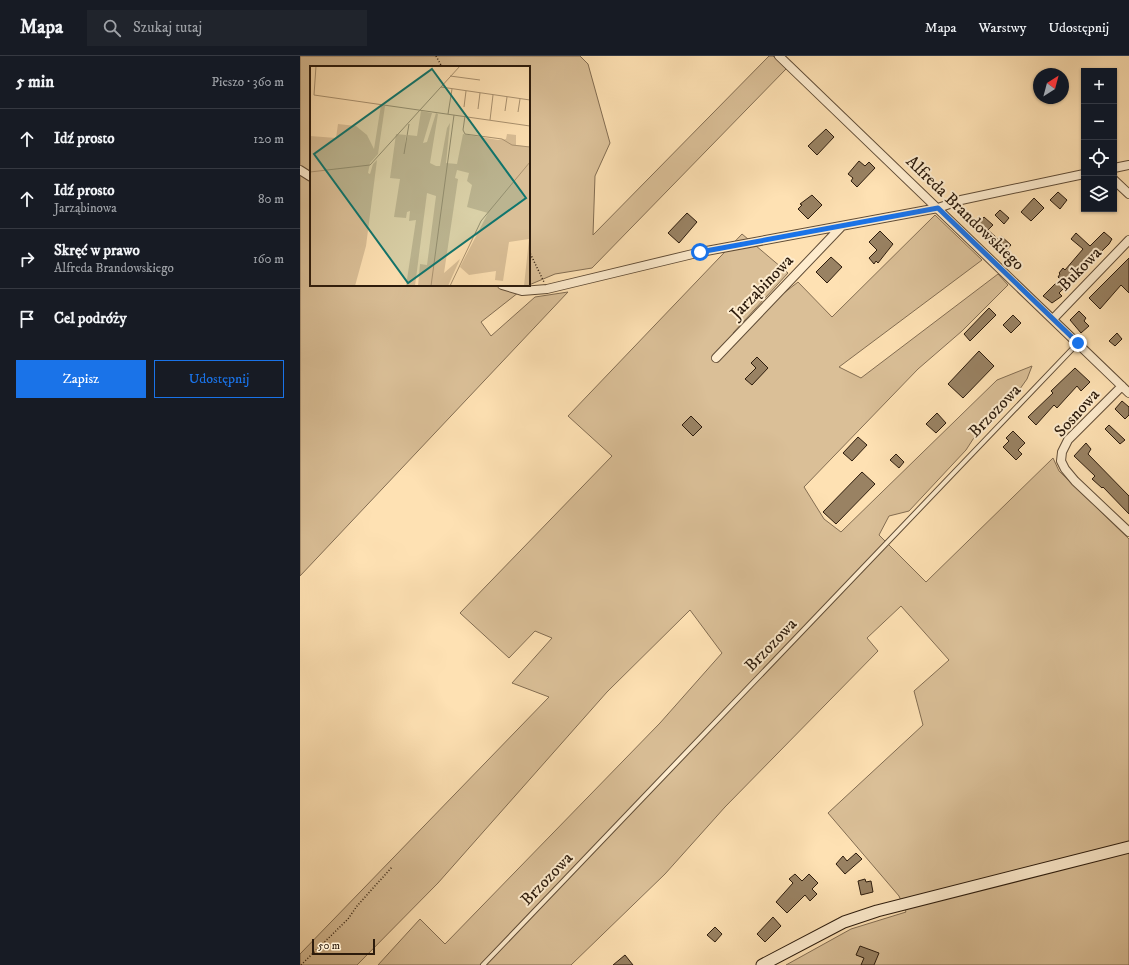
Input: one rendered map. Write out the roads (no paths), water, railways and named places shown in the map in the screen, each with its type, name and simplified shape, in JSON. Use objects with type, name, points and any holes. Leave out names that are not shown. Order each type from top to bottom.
[{"type":"street","name":"Alfreda Brandowskiego","points":[[779,56],[1129,393]]},
{"type":"street","points":[[1117,167],[1129,165]]},
{"type":"street","points":[[300,170],[310,176]]},
{"type":"street","points":[[505,286],[522,292],[547,289],[700,252],[938,208],[961,200],[1081,175]]},
{"type":"street","points":[[1117,183],[1129,194]]},
{"type":"street","name":"Jarząbinowa","points":[[716,358],[842,226]]},
{"type":"street","name":"Bukowa","points":[[1053,319],[1129,240]]},
{"type":"street","name":"Sosnowa","points":[[1122,386],[1068,440],[1062,452],[1061,461],[1065,469],[1075,481],[1129,532]]},
{"type":"street","points":[[762,965],[844,922],[877,911],[1129,847]]},
{"type":"lane","name":"Brzozowa","points":[[483,965],[1078,343]]}]
